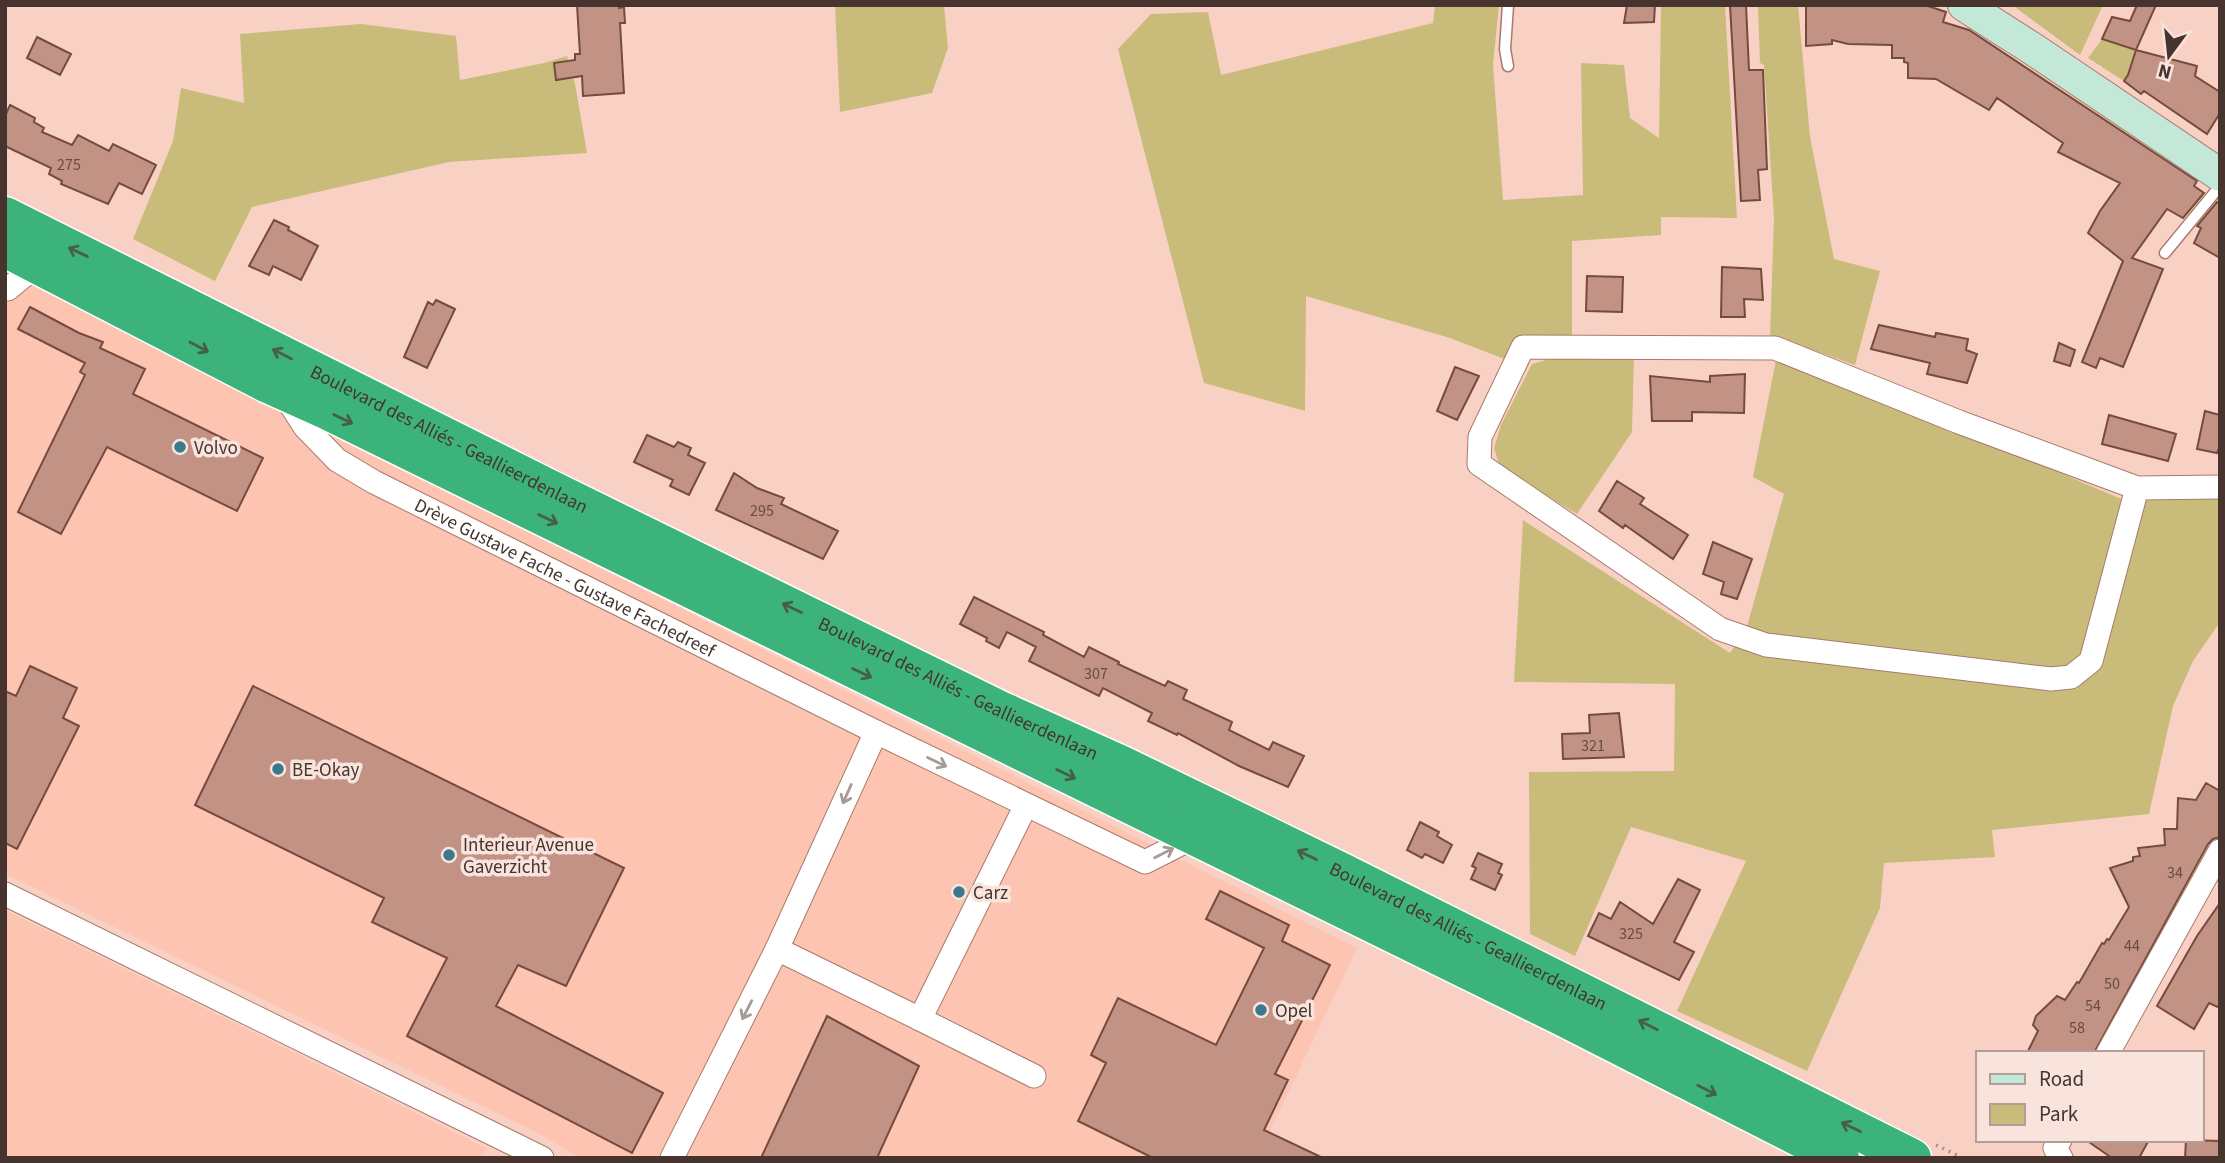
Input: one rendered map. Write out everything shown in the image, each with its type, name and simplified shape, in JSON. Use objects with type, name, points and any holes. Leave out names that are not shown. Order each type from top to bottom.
[{"type":"highway","name":"Boulevard des Alliés - Geallieerdenlaan","points":[[5,216],[952,687],[1202,822]]},
{"type":"highway","name":"Boulevard des Alliés - Geallieerdenlaan","points":[[22,256],[281,390],[1912,1158]]},
{"type":"highway","name":"Boulevard des Alliés - Geallieerdenlaan","points":[[1335,887],[1559,1015],[1840,1158]]},
{"type":"street","points":[[1964,5],[2034,49],[2219,176]]},
{"type":"street","name":"Boulevard des Alliés - Geallieerdenlaan","points":[[5,288],[8,289],[22,256]]},
{"type":"street","points":[[2137,488],[2091,660],[2071,677],[2051,679],[1766,645],[1720,629],[1479,464],[1480,437],[1523,347],[1775,348],[1959,422],[2137,488],[2220,487]]},
{"type":"street","name":"Drève Gustave Fache - Gustave Fachedreef","points":[[281,390],[305,427],[337,460],[373,482],[876,732],[1145,862],[1202,822]]},
{"type":"street","points":[[672,1158],[777,949],[876,732]]},
{"type":"street","points":[[920,1019],[1026,805]]},
{"type":"street","points":[[2109,1051],[2212,884],[2220,851]]},
{"type":"street","points":[[5,894],[542,1158]]},
{"type":"street","points":[[777,949],[1034,1076]]},
{"type":"lane","points":[[1508,5],[1505,49],[1508,66]]},
{"type":"lane","points":[[2165,253],[2219,176]]},
{"type":"shaded area","points":[[5,269],[1357,948],[1257,1158],[580,1158],[538,1133],[5,874]]},
{"type":"shaded area","points":[[5,910],[486,1148],[481,1158],[5,1158]]},
{"type":"green space","points":[[835,5],[944,5],[948,48],[932,93],[840,112]]},
{"type":"green space","points":[[1435,5],[1499,5],[1493,65],[1503,200],[1583,195],[1581,63],[1624,65],[1630,118],[1659,138],[1661,5],[1725,5],[1737,218],[1661,217],[1661,235],[1572,241],[1572,338],[1507,360],[1450,338],[1306,296],[1305,411],[1204,383],[1118,49],[1151,14],[1208,12],[1221,75],[1433,23]]},
{"type":"green space","points":[[1758,5],[1798,5],[1810,137],[1834,259],[1880,271],[1855,365],[1770,335],[1774,218],[1764,65],[1760,63]]},
{"type":"green space","points":[[2012,5],[2103,5],[2080,55]]},
{"type":"green space","points":[[361,24],[456,36],[460,80],[567,56],[575,84],[587,153],[449,162],[252,207],[215,281],[133,239],[173,141],[181,88],[244,103],[240,34]]},
{"type":"green space","points":[[2102,39],[2136,50],[2136,64],[2124,81],[2088,58]]},
{"type":"green space","points":[[1563,355],[1634,355],[1632,432],[1577,514],[1500,468],[1494,448],[1501,425],[1532,364]]},
{"type":"green space","points":[[1777,355],[2126,501],[2220,498],[2220,622],[2193,661],[2173,706],[2149,814],[1992,830],[1995,857],[1884,863],[1880,908],[1807,1071],[1677,1011],[1746,861],[1631,827],[1575,956],[1530,934],[1529,772],[1674,771],[1675,684],[1514,682],[1523,520],[1730,653],[1746,630],[1784,494],[1753,477]]},
{"type":"building","points":[[577,5],[624,7],[625,23],[620,23],[624,93],[583,96],[582,76],[556,80],[554,63],[575,60],[575,54],[580,54]]},
{"type":"building","points":[[1627,5],[1655,5],[1654,22],[1624,23]]},
{"type":"building","points":[[1730,5],[1746,5],[1749,70],[1763,70],[1767,169],[1758,170],[1760,200],[1741,201]]},
{"type":"building","points":[[1806,5],[1925,5],[1946,12],[1943,22],[1969,30],[2197,181],[2194,186],[2204,193],[2183,218],[2167,209],[2132,258],[2163,269],[2123,367],[2100,358],[2096,368],[2082,362],[2123,261],[2088,233],[2120,183],[2058,152],[2063,143],[1997,98],[1989,110],[1936,79],[1908,78],[1908,63],[1904,62],[1904,58],[1892,58],[1892,45],[1848,44],[1832,40],[1832,44],[1806,46]]},
{"type":"building","points":[[2137,5],[2156,5],[2136,50],[2102,39],[2112,17],[2130,21]]},
{"type":"building","points":[[37,37],[71,54],[60,75],[27,58]]},
{"type":"building","points":[[2136,50],[2197,66],[2195,76],[2220,92],[2220,113],[2207,134],[2144,91],[2141,94],[2124,81]]},
{"type":"building","points":[[10,105],[35,118],[34,122],[44,128],[42,132],[72,145],[78,135],[109,151],[113,144],[156,165],[142,194],[119,183],[108,204],[61,184],[62,181],[49,174],[51,168],[5,146],[5,116]]},
{"type":"building","points":[[2217,202],[2220,204],[2220,258],[2194,243],[2201,228],[2197,226]]},
{"type":"building","points":[[274,220],[318,246],[301,280],[273,266],[269,275],[249,266]]},
{"type":"building","points":[[1722,267],[1761,269],[1763,300],[1744,299],[1745,317],[1721,317]]},
{"type":"building","points":[[1587,276],[1623,277],[1622,312],[1586,311]]},
{"type":"building","points":[[436,300],[455,309],[427,368],[404,357],[428,302],[433,305]]},
{"type":"building","points":[[30,307],[79,333],[103,342],[100,348],[145,369],[133,394],[263,458],[237,511],[107,447],[61,534],[18,512],[85,375],[80,372],[85,363],[18,329]]},
{"type":"building","points":[[1879,325],[1935,337],[1936,333],[1968,339],[1966,350],[1977,354],[1967,383],[1927,374],[1930,363],[1871,349]]},
{"type":"building","points":[[2059,343],[2075,350],[2070,366],[2054,361]]},
{"type":"building","points":[[1455,367],[1479,376],[1457,420],[1437,411]]},
{"type":"building","points":[[1745,374],[1744,413],[1692,412],[1692,421],[1652,421],[1650,376],[1710,382],[1710,376]]},
{"type":"building","points":[[2205,411],[2220,415],[2220,446],[2217,453],[2197,449]]},
{"type":"building","points":[[2109,415],[2176,434],[2168,461],[2102,444]]},
{"type":"building","points":[[647,435],[674,447],[678,442],[691,448],[688,455],[705,463],[689,495],[670,486],[673,480],[634,462]]},
{"type":"building","points":[[734,473],[757,488],[784,498],[781,504],[838,531],[823,559],[716,510]]},
{"type":"building","points":[[1617,481],[1644,498],[1640,504],[1688,535],[1673,559],[1625,525],[1623,528],[1599,511]]},
{"type":"building","points":[[1713,542],[1752,559],[1737,599],[1721,594],[1724,582],[1703,574]]},
{"type":"building","points":[[974,597],[1044,632],[1043,635],[1084,657],[1089,647],[1165,686],[1168,681],[1187,690],[1183,699],[1232,722],[1229,730],[1269,750],[1273,742],[1304,756],[1288,787],[1148,721],[1152,713],[1103,688],[1099,696],[1029,661],[1036,647],[1007,632],[999,648],[986,641],[987,638],[960,624]]},
{"type":"building","points":[[30,666],[77,688],[63,718],[79,726],[17,849],[5,843],[5,691],[16,696]]},
{"type":"building","points":[[253,686],[624,868],[566,986],[518,965],[496,1006],[663,1093],[632,1153],[407,1036],[447,958],[372,922],[384,898],[195,805]]},
{"type":"building","points":[[1619,713],[1624,757],[1563,759],[1562,734],[1590,733],[1589,715]]},
{"type":"building","points":[[2206,783],[2220,791],[2220,837],[2208,844],[2095,1051],[2028,1051],[2038,1031],[2033,1025],[2036,1016],[2057,996],[2065,1000],[2077,982],[2079,983],[2102,943],[2109,940],[2129,907],[2110,868],[2140,856],[2138,848],[2165,845],[2164,829],[2177,829],[2178,798],[2196,800]]},
{"type":"building","points":[[1420,822],[1439,832],[1437,836],[1452,845],[1443,863],[1425,854],[1422,858],[1407,850]]},
{"type":"building","points":[[1478,853],[1502,864],[1498,873],[1502,875],[1495,890],[1471,879],[1476,868],[1472,866]]},
{"type":"building","points":[[1678,879],[1700,890],[1674,942],[1694,952],[1679,980],[1588,936],[1599,913],[1611,919],[1620,902],[1653,924]]},
{"type":"building","points":[[1220,891],[1289,925],[1282,941],[1330,965],[1275,1074],[1288,1080],[1264,1130],[1323,1158],[1153,1158],[1078,1121],[1106,1063],[1091,1055],[1118,998],[1216,1045],[1264,948],[1206,919]]},
{"type":"building","points":[[2220,903],[2220,1008],[2209,1003],[2194,1029],[2157,1006],[2197,936]]},
{"type":"building","points":[[827,1016],[919,1066],[877,1158],[761,1158]]},
{"type":"building","points":[[2220,1141],[2220,1158],[2185,1158],[2186,1142]]},
{"type":"building","points":[[2089,1142],[2148,1142],[2139,1158],[2112,1158]]},
{"type":"place","name":"Volvo","points":[[180,447]]},
{"type":"place","name":"BE-Okay","points":[[278,769]]},
{"type":"place","name":"Interieur Avenue Gaverzicht","points":[[449,855]]},
{"type":"place","name":"Carz","points":[[959,892]]},
{"type":"place","name":"Opel","points":[[1261,1010]]}]
